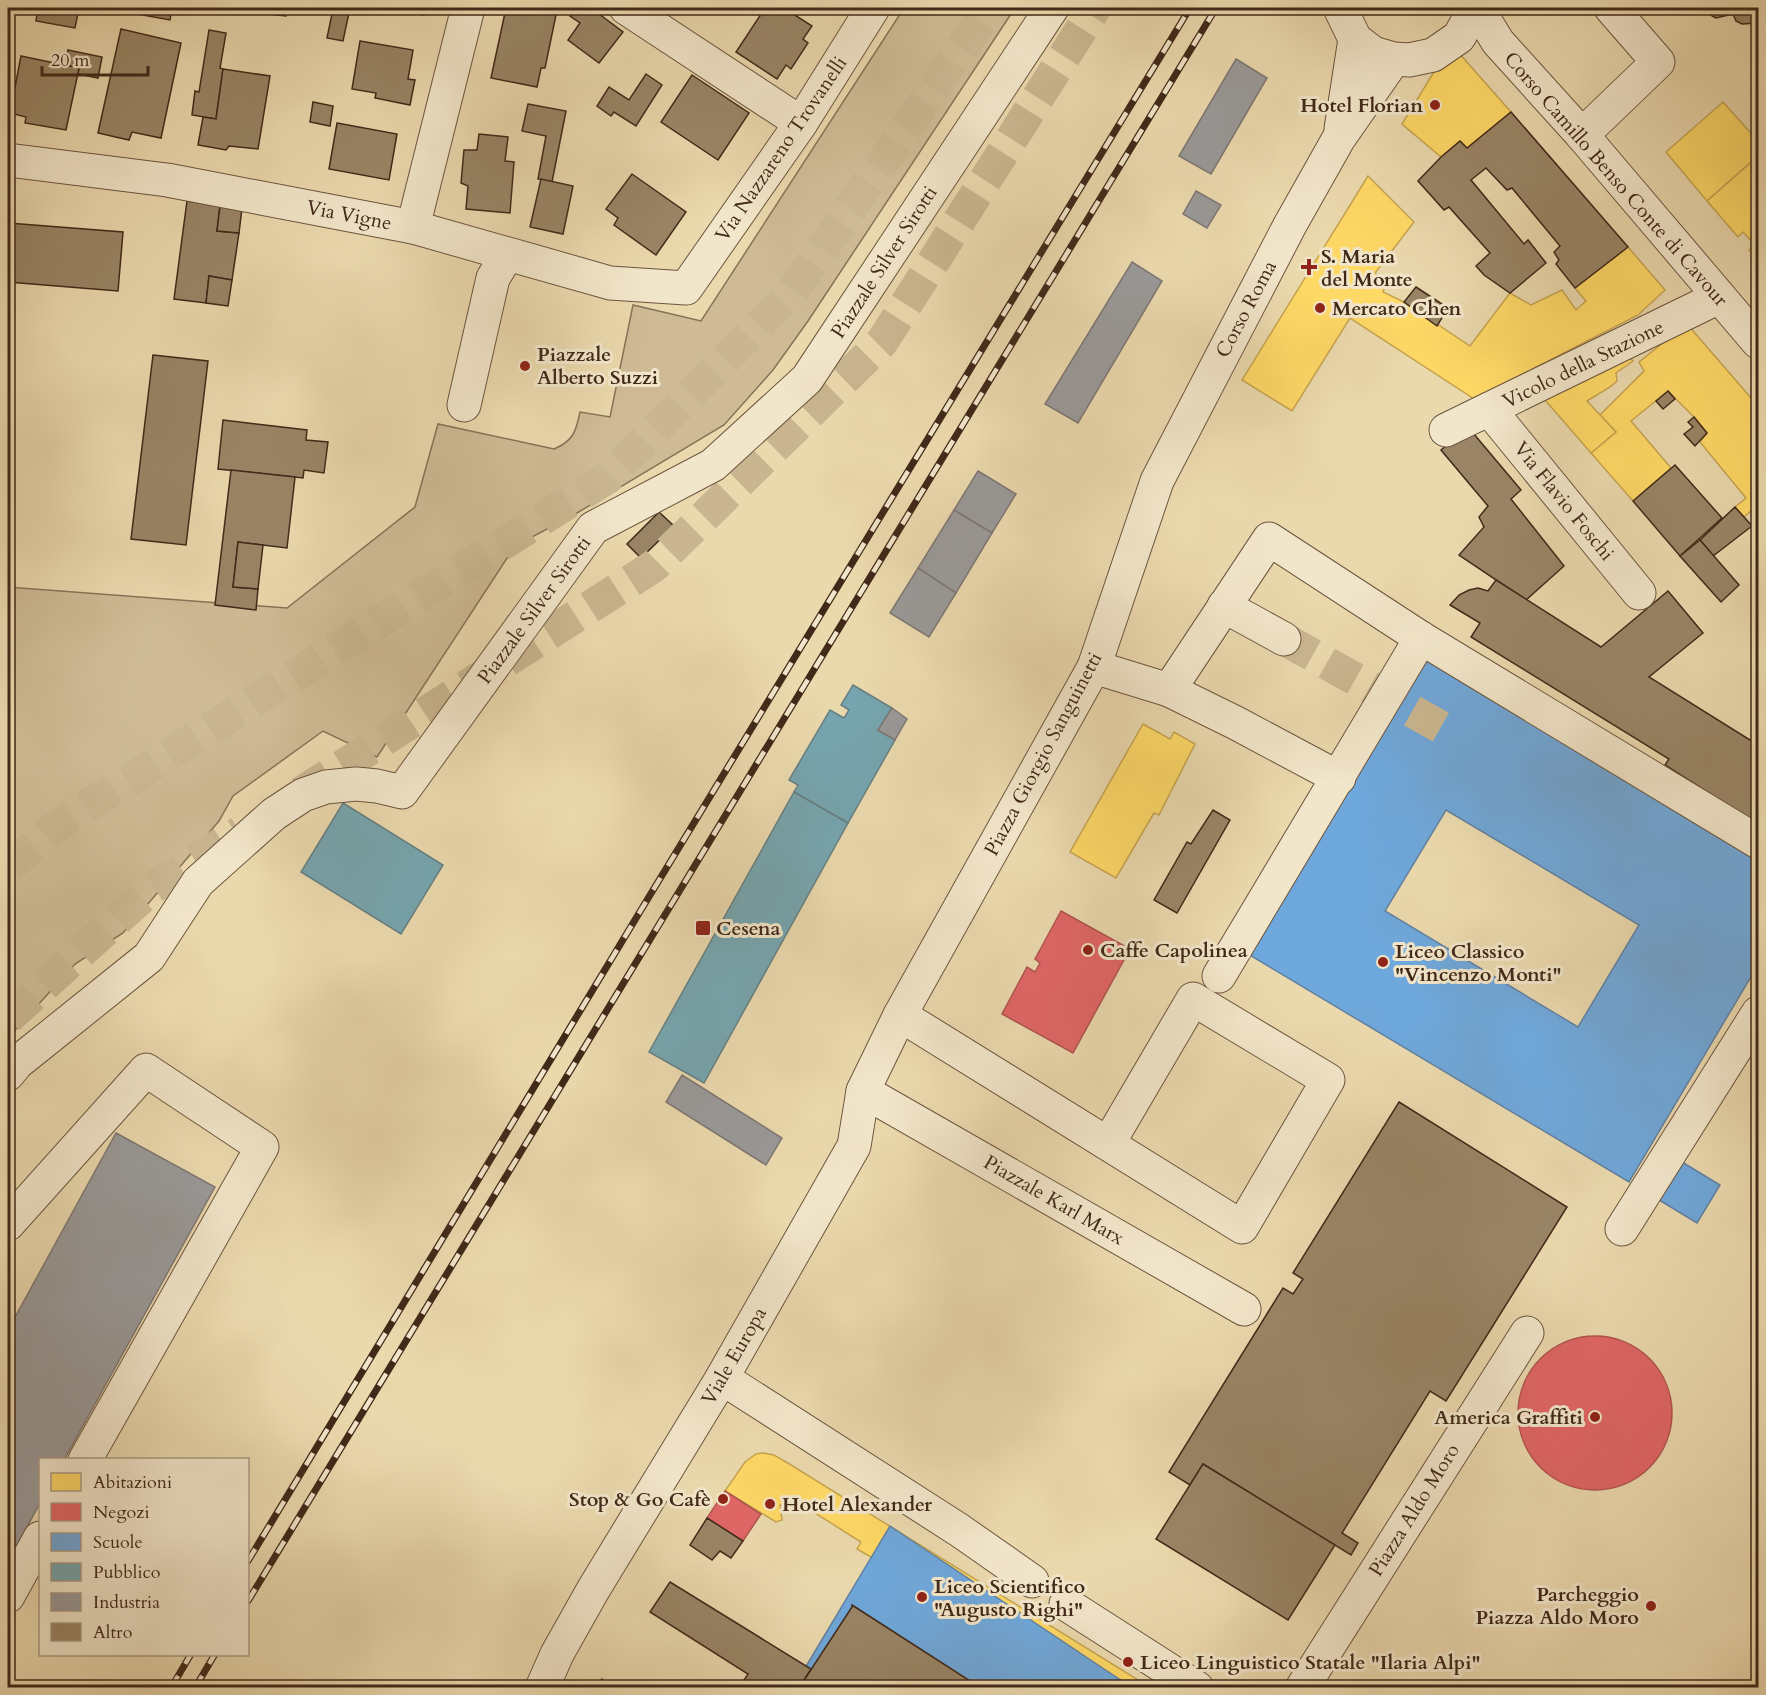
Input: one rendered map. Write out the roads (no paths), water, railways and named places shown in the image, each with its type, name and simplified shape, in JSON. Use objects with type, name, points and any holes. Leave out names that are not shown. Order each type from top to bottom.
[{"type":"street","points":[[413,227],[468,8]]},
{"type":"street","points":[[626,8],[801,123]]},
{"type":"street","name":"Via Nazzareno Trovanelli","points":[[686,288],[801,123],[873,8]]},
{"type":"street","name":"Piazzale Silver Sirotti","points":[[8,1074],[17,1063],[149,957],[198,882],[274,814],[303,795],[326,787],[356,783],[402,792],[593,528],[713,465],[807,379],[1052,8]]},
{"type":"street","points":[[1340,8],[1355,39],[1373,53],[1409,60],[1433,55],[1459,37],[1476,8]]},
{"type":"street","name":"Corso Camillo Benso Conte di Cavour","points":[[1476,8],[1498,42],[1582,135],[1758,342]]},
{"type":"street","points":[[1582,135],[1658,62],[1611,8]]},
{"type":"street","name":"Corso Camillo Benso Conte di Cavour","points":[[1459,37],[1498,42]]},
{"type":"street","name":"Corso Roma","points":[[1339,138],[1355,39]]},
{"type":"street","name":"Corso Roma","points":[[1157,481],[1290,225],[1339,138],[1395,59]]},
{"type":"street","name":"Via Vigne","points":[[8,160],[167,180],[413,227],[610,283],[686,288]]},
{"type":"street","points":[[464,405],[493,278],[507,255]]},
{"type":"street","name":"Vicolo della Stazione","points":[[1446,430],[1719,297]]},
{"type":"street","name":"Via Flavio Foschi","points":[[1489,409],[1639,592]]},
{"type":"street","name":"Piazza Giorgio Sanguinetti","points":[[900,1015],[1094,667],[1157,481]]},
{"type":"street","points":[[1169,690],[1269,539],[1421,638],[1758,842]]},
{"type":"street","points":[[1224,606],[1284,639]]},
{"type":"street","points":[[1219,976],[1421,638]]},
{"type":"street","points":[[1094,667],[1169,690],[1339,778]]},
{"type":"street","points":[[900,1015],[1108,1144],[1242,1227],[1328,1080],[1193,999],[1108,1144]]},
{"type":"street","points":[[1622,1229],[1758,1013]]},
{"type":"street","name":"Viale Europa","points":[[542,1688],[557,1654],[593,1590],[722,1378],[854,1146],[863,1091],[900,1015]]},
{"type":"street","points":[[8,1224],[146,1070],[262,1147],[86,1458]]},
{"type":"street","name":"Piazzale Karl Marx","points":[[863,1091],[1244,1309]]},
{"type":"street","name":"Piazza Aldo Moro","points":[[1302,1688],[1527,1333]]},
{"type":"street","points":[[722,1378],[959,1530],[1032,1581]]},
{"type":"street","points":[[8,1596],[39,1540]]},
{"type":"street","points":[[1066,1604],[1197,1688]]},
{"type":"tunnel","points":[[8,867],[62,822],[607,478],[792,292],[990,8]]},
{"type":"tunnel","points":[[301,793],[654,566],[882,342],[1095,8]]},
{"type":"tunnel","points":[[1284,639],[1453,734]]},
{"type":"tunnel","points":[[8,1018],[151,889],[240,832]]},
{"type":"railway","points":[[249,1559],[1190,8]]},
{"type":"railway","points":[[249,1599],[1216,8]]},
{"type":"railway","points":[[171,1688],[190,1656]]},
{"type":"railway","points":[[195,1688],[214,1656]]},
{"type":"place","name":"Hotel Florian","points":[[1435,105]]},
{"type":"place","name":"S. Maria del Monte","points":[[1309,267]]},
{"type":"place","name":"Mercato Chen","points":[[1320,308]]},
{"type":"place","name":"Piazzale Alberto Suzzi","points":[[525,366]]},
{"type":"place","name":"Cesena","points":[[703,928]]},
{"type":"place","name":"Caffe Capolinea","points":[[1088,950]]},
{"type":"place","name":"Liceo Classico \"Vincenzo Monti\"","points":[[1383,962]]},
{"type":"place","name":"America Graffiti","points":[[1595,1417]]},
{"type":"place","name":"Stop & Go Cafè","points":[[723,1499]]},
{"type":"place","name":"Hotel Alexander","points":[[770,1504]]},
{"type":"place","name":"Liceo Scientifico \"Augusto Righi\"","points":[[922,1597]]},
{"type":"place","name":"Parcheggio Piazza Aldo Moro","points":[[1651,1606]]},
{"type":"place","name":"Liceo Linguistico Statale \"Ilaria Alpi\"","points":[[1128,1662]]}]
